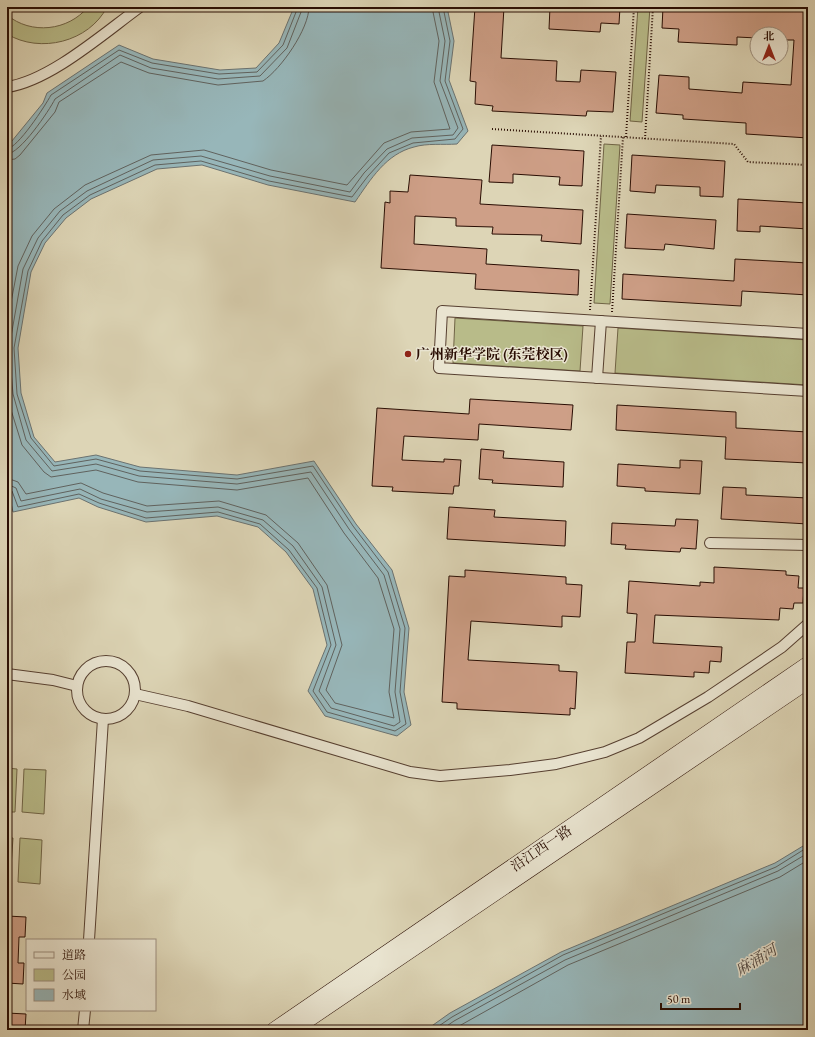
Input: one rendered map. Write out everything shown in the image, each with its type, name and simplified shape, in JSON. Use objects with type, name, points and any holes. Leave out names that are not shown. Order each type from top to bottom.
[{"type":"street","points":[[7,87],[35,80],[56,67],[140,7]]},
{"type":"street","points":[[808,334],[442,311],[439,368],[808,391]]},
{"type":"street","points":[[597,378],[601,321]]},
{"type":"street","points":[[710,543],[808,545]]},
{"type":"street","points":[[135,694],[188,706],[410,772],[440,776],[510,770],[556,764],[598,754],[638,738],[782,647],[808,624]]},
{"type":"street","points":[[104,661],[111,661],[122,666],[131,675],[135,688],[135,694],[127,710],[116,717],[103,719],[97,718],[86,711],[78,700],[77,686],[82,674],[91,665],[104,661]]},
{"type":"street","name":"沿江西一路","points":[[274,1030],[808,664]]},
{"type":"street","points":[[7,674],[52,680],[77,686]]},
{"type":"street","name":"沿江西一路","points":[[294,1030],[808,681]]},
{"type":"street","points":[[89,939],[103,719]]},
{"type":"street","points":[[83,1030],[85,1011]]},
{"type":"path","points":[[612,322],[634,7]]},
{"type":"path","points":[[645,138],[653,7]]},
{"type":"path","points":[[492,129],[734,144],[748,162],[808,165]]},
{"type":"path","points":[[590,320],[601,136]]},
{"type":"green space","points":[[88,7],[107,7],[99,19],[88,29],[63,41],[34,43],[20,40],[7,34],[7,15],[27,26],[49,28],[70,21],[80,15]]},
{"type":"green space","points":[[638,7],[650,7],[642,122],[630,121]]},
{"type":"green space","points":[[604,144],[620,145],[610,304],[594,303]]},
{"type":"green space","points":[[455,318],[583,326],[580,371],[453,363]]},
{"type":"green space","points":[[618,328],[808,340],[808,385],[615,373]]},
{"type":"green space","points":[[7,768],[17,769],[15,812],[7,812]]},
{"type":"green space","points":[[24,769],[46,770],[44,814],[22,812]]},
{"type":"green space","points":[[7,838],[13,838],[10,882],[7,882]]},
{"type":"green space","points":[[20,838],[42,840],[40,884],[18,882]]},
{"type":"water","points":[[294,7],[447,7],[454,41],[449,80],[468,131],[457,144],[419,146],[404,150],[395,155],[373,176],[355,202],[268,185],[202,165],[157,169],[91,199],[66,218],[45,243],[31,272],[18,348],[21,393],[34,437],[55,462],[96,455],[140,467],[237,475],[314,461],[356,524],[392,570],[409,628],[404,692],[411,725],[397,736],[325,716],[308,691],[327,645],[313,589],[286,552],[258,527],[217,516],[146,522],[98,507],[79,498],[13,512],[7,485],[7,147],[43,103],[47,93],[119,45],[153,59],[220,70],[256,68],[279,43]]},
{"type":"water","name":"麻涌河","points":[[808,843],[808,1030],[426,1030],[450,1013],[561,952],[775,863]]},
{"type":"building","points":[[475,7],[504,7],[501,58],[557,61],[556,81],[580,82],[581,70],[616,72],[613,112],[587,111],[586,116],[492,111],[493,106],[475,104],[476,82],[470,81]]},
{"type":"building","points":[[550,7],[620,7],[619,24],[601,23],[600,32],[549,29]]},
{"type":"building","points":[[663,7],[750,7],[808,10],[808,138],[746,134],[746,123],[683,119],[683,115],[656,113],[659,75],[689,77],[689,89],[742,93],[743,82],[791,85],[794,40],[789,40],[789,26],[749,26],[749,38],[737,37],[737,45],[678,42],[679,29],[662,28]]},
{"type":"building","points":[[492,145],[584,151],[582,186],[559,185],[560,177],[513,174],[513,183],[489,182]]},
{"type":"building","points":[[632,155],[725,161],[723,197],[700,196],[700,187],[656,185],[655,193],[630,191]]},
{"type":"building","points":[[410,175],[482,180],[480,204],[583,210],[581,244],[541,241],[542,235],[492,234],[493,227],[456,226],[456,218],[415,216],[414,244],[487,249],[486,264],[579,270],[578,295],[475,289],[476,274],[381,268],[385,202],[390,203],[390,191],[408,192]]},
{"type":"building","points":[[738,199],[808,203],[808,229],[760,226],[760,232],[737,231]]},
{"type":"building","points":[[627,214],[716,220],[714,249],[665,244],[664,250],[625,248]]},
{"type":"building","points":[[735,259],[808,263],[808,295],[742,291],[741,306],[622,299],[623,274],[734,281]]},
{"type":"building","points":[[470,399],[573,405],[571,430],[479,424],[478,440],[404,436],[402,460],[444,462],[444,459],[461,460],[459,486],[454,486],[453,494],[392,491],[393,487],[372,486],[377,408],[469,414]]},
{"type":"building","points":[[617,405],[736,412],[736,428],[808,432],[808,463],[725,459],[726,437],[616,430]]},
{"type":"building","points":[[481,449],[504,451],[503,458],[564,462],[563,487],[492,483],[493,480],[479,479]]},
{"type":"building","points":[[680,460],[702,461],[700,494],[645,491],[645,488],[617,486],[618,464],[680,468]]},
{"type":"building","points":[[723,487],[746,488],[746,495],[808,498],[808,524],[721,519]]},
{"type":"building","points":[[449,507],[495,510],[494,517],[566,521],[565,546],[447,539]]},
{"type":"building","points":[[676,519],[698,520],[696,549],[681,548],[680,552],[625,549],[626,545],[611,544],[612,523],[675,526]]},
{"type":"building","points":[[714,567],[786,571],[786,575],[799,576],[798,588],[804,588],[803,603],[794,603],[793,609],[780,608],[779,620],[655,615],[653,643],[722,647],[721,662],[710,661],[709,673],[694,672],[694,677],[625,673],[627,642],[635,642],[637,614],[627,613],[629,581],[700,586],[700,582],[714,583]]},
{"type":"building","points":[[465,570],[566,577],[566,584],[582,585],[580,617],[562,616],[562,627],[471,621],[468,660],[559,665],[559,671],[577,672],[575,709],[570,708],[570,715],[457,709],[457,703],[442,702],[449,576],[465,577]]},
{"type":"building","points":[[7,916],[26,917],[25,937],[19,937],[18,963],[24,963],[23,984],[7,983]]},
{"type":"building","points":[[7,1013],[26,1014],[25,1030],[7,1030]]},
{"type":"place","name":"广州新华学院 (东莞校区)","points":[[408,354]]}]
